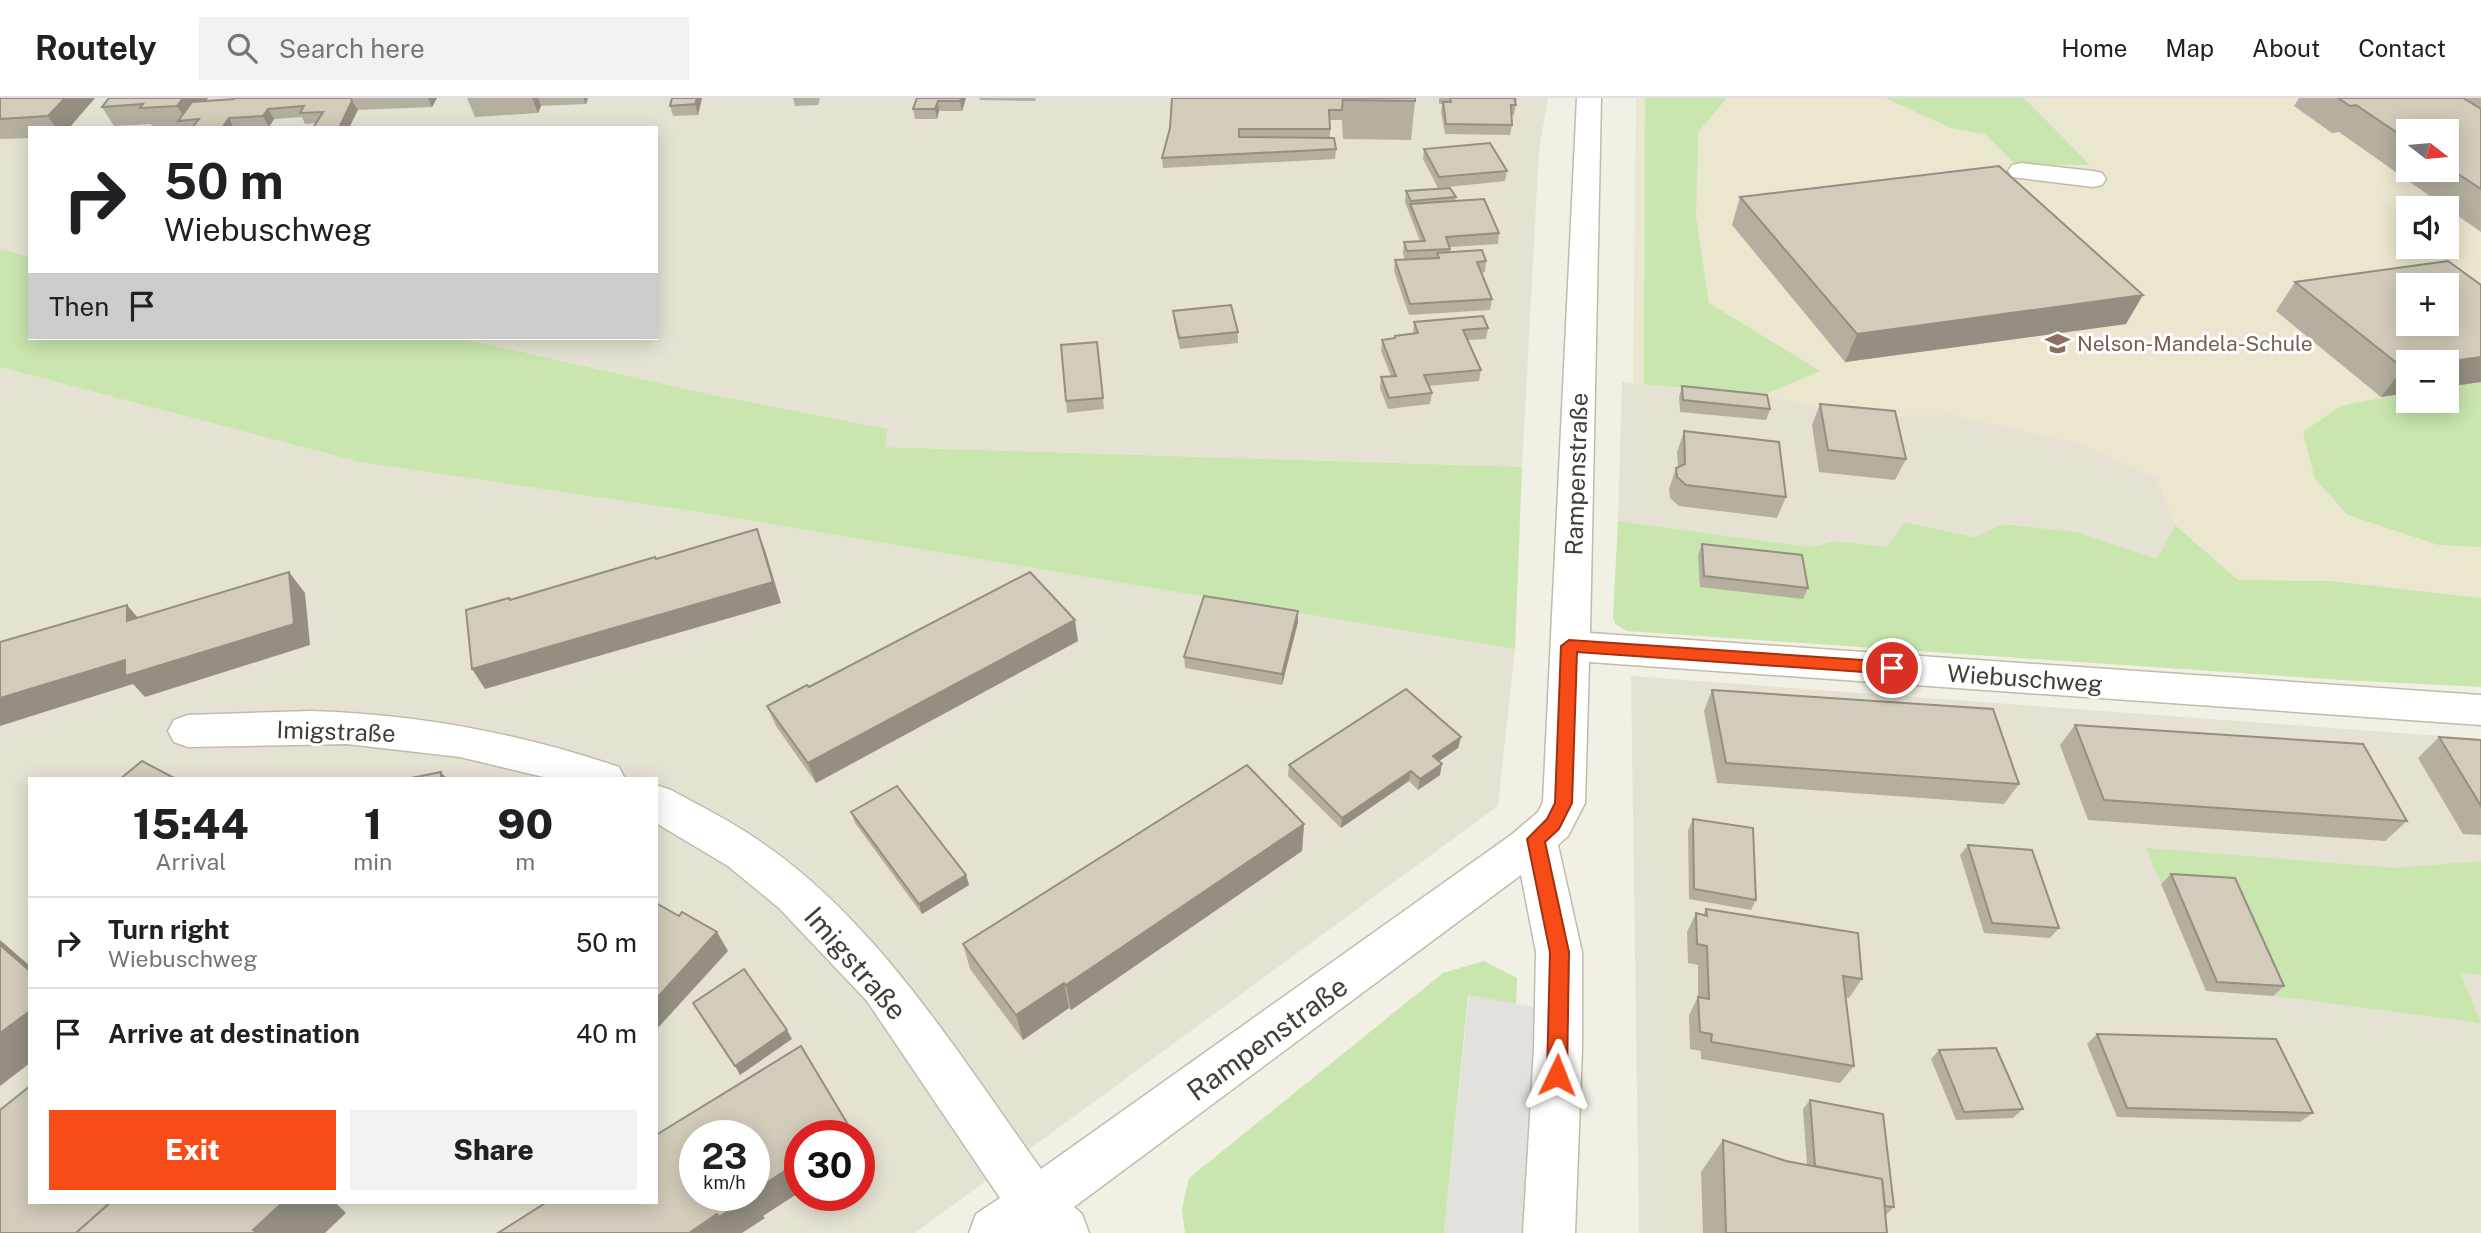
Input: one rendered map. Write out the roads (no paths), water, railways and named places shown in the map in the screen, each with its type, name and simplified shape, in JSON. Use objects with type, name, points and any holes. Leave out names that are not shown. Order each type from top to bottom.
[{"type":"street","name":"Rampenstraße","points":[[1031,1224],[1536,839],[1553,824],[1564,803],[1590,98]]},
{"type":"street","points":[[2021,172],[2093,179]]},
{"type":"street","name":"Wiebuschweg","points":[[1569,646],[2481,710]]},
{"type":"street","name":"Imigstraße","points":[[188,731],[313,727],[402,734],[516,752],[597,777]]},
{"type":"street","name":"Imigstraße","points":[[658,803],[743,853],[795,895],[883,986],[1031,1224]]},
{"type":"street","points":[[1536,839],[1559,952],[1549,1233]]},
{"type":"place","name":"Nelson-Mandela-Schule","points":[[2057,343]]}]
